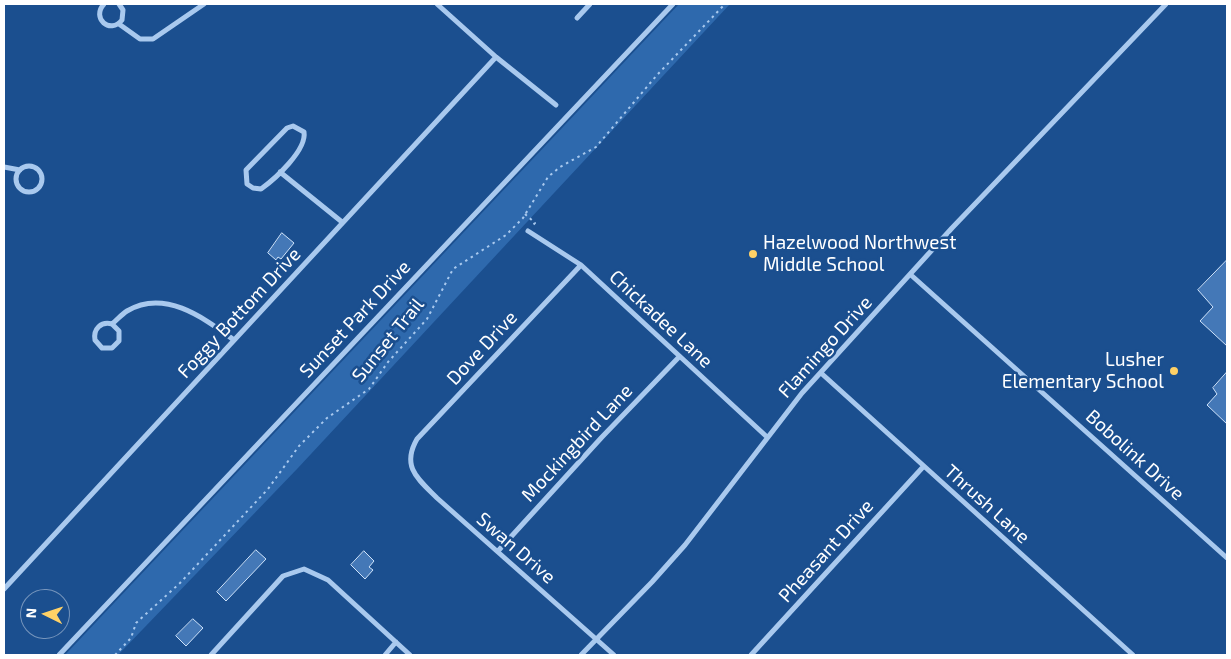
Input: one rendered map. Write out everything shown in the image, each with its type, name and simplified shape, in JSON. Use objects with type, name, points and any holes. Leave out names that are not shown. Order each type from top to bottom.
[{"type":"street","points":[[104,4],[98,12],[101,22],[110,26],[119,24],[140,39],[153,39],[204,4]]},
{"type":"street","points":[[119,4],[124,15],[119,24]]},
{"type":"street","points":[[437,4],[496,57],[556,105]]},
{"type":"street","points":[[577,18],[590,4]]},
{"type":"street","name":"Sunset Park Drive","points":[[59,655],[673,4]]},
{"type":"street","name":"Flamingo Drive","points":[[581,655],[685,544],[802,393],[910,275],[1166,4]]},
{"type":"street","name":"Foggy Bottom Drive","points":[[4,589],[291,281],[342,222],[496,57]]},
{"type":"street","points":[[293,126],[299,128],[304,132],[305,139],[301,147],[280,172],[261,189],[253,188],[247,184],[245,177],[246,170],[287,128],[293,126]]},
{"type":"street","points":[[4,167],[20,170],[29,166],[38,170],[42,179],[39,188],[30,192],[20,189],[16,180],[20,170]]},
{"type":"street","points":[[280,172],[342,222]]},
{"type":"street","name":"Chickadee Lane","points":[[528,231],[580,265],[767,437]]},
{"type":"street","name":"Dove Drive","points":[[410,455],[417,439],[580,265]]},
{"type":"street","name":"Bobolink Drive","points":[[910,275],[1227,558]]},
{"type":"street","points":[[112,324],[119,331],[119,341],[112,348],[102,348],[95,340],[95,330],[102,324],[112,324],[127,311],[138,306],[168,304],[200,315],[234,340]]},
{"type":"street","name":"Mockingbird Lane","points":[[498,551],[679,357]]},
{"type":"street","name":"Thrush Lane","points":[[821,374],[1133,655]]},
{"type":"street","name":"Swan Drive","points":[[410,455],[411,467],[417,478],[614,655]]},
{"type":"street","name":"Pheasant Drive","points":[[751,655],[923,467]]},
{"type":"street","points":[[211,655],[283,576],[304,569],[328,580],[410,655]]},
{"type":"street","points":[[385,655],[396,642]]},
{"type":"path","name":"Sunset Trail","points":[[115,655],[131,638],[136,623],[180,583],[268,490],[300,446],[327,418],[369,389],[388,362],[427,319],[453,269],[506,235],[525,214],[548,177],[560,167],[596,147],[657,74],[725,4]]},
{"type":"path","points":[[525,214],[535,223],[528,231]]},
{"type":"shaded area","points":[[679,4],[730,4],[297,469],[118,655],[65,655]]},
{"type":"building","points":[[282,233],[294,243],[281,259],[278,257],[276,260],[268,253]]},
{"type":"building","name":"Lusher Elementary School","points":[[1227,260],[1227,346],[1200,321],[1213,307],[1198,290]]},
{"type":"building","name":"Lusher Elementary School","points":[[1227,372],[1227,424],[1207,405],[1217,394],[1213,388]]},
{"type":"building","points":[[256,550],[266,559],[226,601],[217,592]]},
{"type":"building","points":[[364,551],[374,561],[369,567],[373,570],[365,579],[351,565]]},
{"type":"building","points":[[193,619],[203,628],[186,646],[176,636]]},
{"type":"place","name":"Hazelwood Northwest Middle School","points":[[753,254]]},
{"type":"place","name":"Lusher Elementary School","points":[[1174,371]]}]
